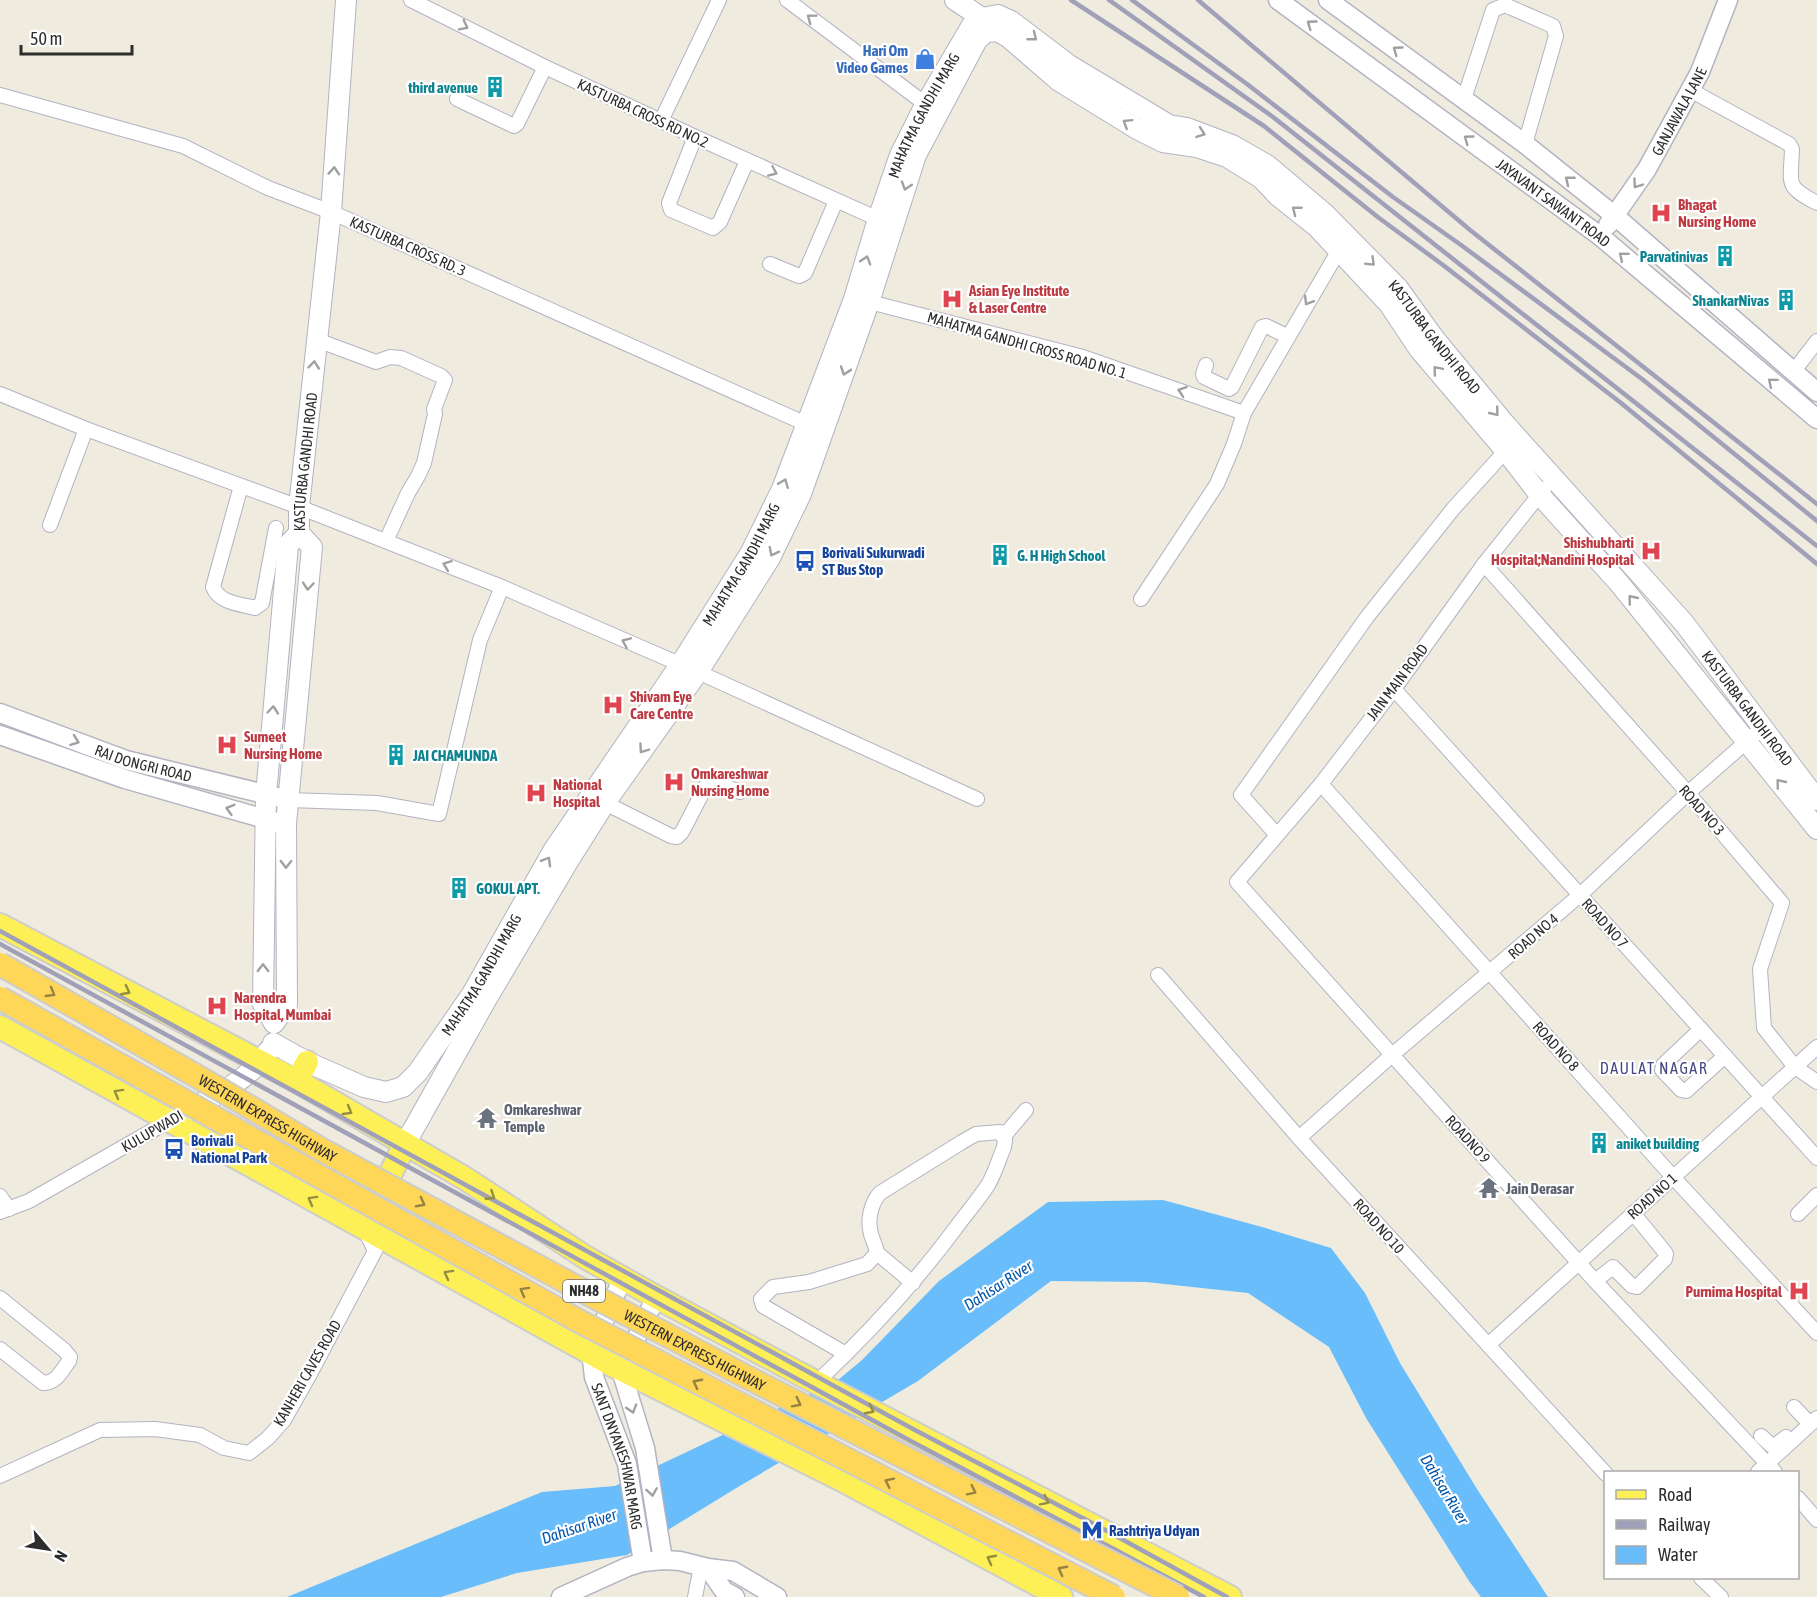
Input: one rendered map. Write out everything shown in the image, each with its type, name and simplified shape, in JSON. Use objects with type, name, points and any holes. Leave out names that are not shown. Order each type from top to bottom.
[{"type":"highway","name":"WESTERN EXPRESS HIGHWAY","points":[[0,964],[322,1150],[737,1372],[1178,1597]]},
{"type":"highway","name":"WESTERN EXPRESS HIGHWAY","points":[[0,998],[576,1320],[1114,1597]]},
{"type":"main road","name":"KASTURBA GANDHI ROAD","points":[[274,1033],[287,1005],[286,824],[312,547],[299,533],[299,507],[331,212],[346,0]]},
{"type":"main road","name":"KASTURBA GANDHI ROAD","points":[[955,0],[984,25],[998,15],[1011,21],[1064,73],[1167,133],[1187,128],[1232,144],[1267,165],[1325,214],[1342,244],[1398,288],[1426,343],[1512,444],[1554,479],[1674,612],[1817,800]]},
{"type":"main road","name":"MAHATMA GANDHI MARG","points":[[274,1033],[286,1069],[386,1092],[403,1087],[418,1072],[472,994],[553,851],[770,558],[801,494],[815,428],[862,300],[886,222],[916,155],[931,109],[972,25],[984,25]]},
{"type":"main road","name":"KASTURBA GANDHI ROAD","points":[[1512,444],[1539,494],[1619,583],[1817,829]]},
{"type":"main road","points":[[274,1033],[263,1004],[264,819],[288,545],[299,533]]},
{"type":"main road","points":[[1654,626],[1674,612]]},
{"type":"main road","points":[[364,1228],[405,1144],[498,980],[689,668]]},
{"type":"main road","points":[[0,925],[286,1069],[405,1144],[466,1179],[585,1257],[656,1297],[1230,1597]]},
{"type":"main road","points":[[0,1027],[621,1370],[844,1481],[1061,1597]]},
{"type":"main road","name":"KULUPWADI","points":[[169,1121],[237,1082],[286,1069],[274,1033]]},
{"type":"main road","points":[[703,1412],[814,1381]]},
{"type":"street","name":"KASTURBA CROSS RD NO.2","points":[[411,0],[545,67],[747,161],[886,222]]},
{"type":"street","points":[[661,121],[719,0]]},
{"type":"street","points":[[788,0],[931,109]]},
{"type":"street","name":"JAYAVANT SAWANT ROAD","points":[[1328,0],[1525,144],[1615,216],[1817,392]]},
{"type":"street","name":"GANJAWALA LANE","points":[[1600,236],[1647,169],[1700,72],[1728,0]]},
{"type":"street","name":"JAYAVANT SAWANT ROAD","points":[[1283,1],[1600,236],[1817,419]]},
{"type":"street","points":[[1464,99],[1493,10],[1505,5],[1553,26],[1556,36],[1525,144]]},
{"type":"street","points":[[1401,90],[1418,66]]},
{"type":"street","points":[[457,99],[513,126],[517,124],[545,67]]},
{"type":"street","points":[[1690,90],[1789,144],[1792,149],[1791,185],[1795,191],[1817,203]]},
{"type":"street","name":"KASTURBA CROSS RD. 3","points":[[0,94],[183,146],[268,188],[331,212],[815,428]]},
{"type":"street","points":[[695,137],[669,203],[671,210],[713,228],[720,222],[747,161]]},
{"type":"street","points":[[770,264],[799,276],[805,273],[836,201]]},
{"type":"street","points":[[1141,599],[1217,484],[1244,413],[1342,244]]},
{"type":"street","name":"MAHATMA GANDHI CROSS ROAD NO. 1","points":[[862,300],[1083,357],[1244,413]]},
{"type":"street","points":[[1206,365],[1204,376],[1229,389],[1262,327],[1266,326],[1287,336]]},
{"type":"street","points":[[317,340],[376,362],[390,357],[401,358],[438,374],[445,380],[434,409],[435,414],[424,463],[386,541]]},
{"type":"street","points":[[1793,372],[1817,342]]},
{"type":"street","points":[[0,394],[86,429],[299,507],[502,587],[689,668],[977,799]]},
{"type":"street","points":[[50,525],[86,429]]},
{"type":"street","points":[[1277,835],[1241,795],[1245,787],[1367,617],[1453,509],[1512,444]]},
{"type":"street","name":"JAIN MAIN ROAD","points":[[1237,882],[1321,784],[1394,689],[1484,564],[1539,494],[1554,479]]},
{"type":"street","points":[[241,486],[213,587],[219,597],[255,608],[262,603],[276,528]]},
{"type":"street","name":"ROAD NO 3","points":[[1484,564],[1688,793],[1782,903],[1760,969],[1764,1028],[1795,1067],[1817,1082]]},
{"type":"street","points":[[289,800],[377,803],[439,814],[480,640],[502,587]]},
{"type":"street","name":"ROAD NO 7","points":[[1394,689],[1580,895],[1722,1058],[1762,1097],[1817,1158]]},
{"type":"street","name":"RAI DONGRI ROAD","points":[[0,713],[126,759],[289,800]]},
{"type":"street","points":[[27,744],[34,726]]},
{"type":"street","name":"ROAD NO 4","points":[[1299,1138],[1392,1055],[1580,895],[1688,793],[1762,728]]},
{"type":"street","points":[[0,735],[125,779],[286,824]]},
{"type":"street","points":[[605,803],[677,837],[682,832],[707,784],[711,781],[740,792]]},
{"type":"street","name":"ROAD NO 8","points":[[1321,784],[1673,1177],[1817,1333]]},
{"type":"street","name":"ROADNO 9","points":[[1237,882],[1595,1281],[1763,1452]]},
{"type":"street","name":"ROAD NO 10","points":[[1158,975],[1299,1138],[1604,1473]]},
{"type":"street","points":[[1699,1032],[1663,1065],[1662,1070],[1681,1090],[1686,1092],[1722,1058]]},
{"type":"street","name":"ROAD NO 1","points":[[1488,1345],[1817,1047]]},
{"type":"street","points":[[814,1381],[846,1354],[931,1261],[989,1184],[1004,1147],[1004,1136],[1026,1110]]},
{"type":"street","name":"KULUPWADI","points":[[4,1210],[29,1200],[169,1121]]},
{"type":"street","points":[[913,1283],[877,1253],[871,1234],[870,1218],[876,1198],[880,1193],[976,1134],[1000,1132],[1004,1136]]},
{"type":"street","points":[[1798,1214],[1817,1195]]},
{"type":"street","points":[[0,1196],[4,1210]]},
{"type":"street","points":[[1595,1281],[1613,1267],[1632,1286],[1637,1287],[1665,1259],[1666,1254],[1633,1213]]},
{"type":"street","name":"KANHERI CAVES ROAD","points":[[0,1476],[100,1430],[155,1429],[200,1434],[224,1448],[249,1453],[268,1438],[284,1420],[375,1251],[364,1228]]},
{"type":"street","points":[[846,1354],[763,1306],[761,1299],[773,1287],[809,1281],[867,1264],[877,1253]]},
{"type":"street","points":[[591,1352],[622,1277]]},
{"type":"street","points":[[656,1297],[621,1370],[645,1448],[663,1560]]},
{"type":"street","points":[[0,1298],[70,1357],[54,1382],[48,1384],[0,1349]]},
{"type":"street","name":"SANT DNYANESHWAR MARG","points":[[591,1352],[594,1377],[627,1464],[643,1562]]},
{"type":"street","points":[[1763,1452],[1788,1440],[1806,1424],[1794,1407]]},
{"type":"street","points":[[1799,1500],[1817,1520]]},
{"type":"street","points":[[561,1597],[590,1589],[643,1562],[663,1560],[733,1571],[777,1597]]},
{"type":"street","points":[[695,1597],[704,1567]]},
{"type":"street","points":[[704,1567],[724,1591],[735,1597]]},
{"type":"street","points":[[1702,1579],[1721,1597]]},
{"type":"water","name":"Dahisar River","points":[[1163,1200],[1331,1248],[1365,1293],[1400,1363],[1477,1489],[1548,1597],[1481,1597],[1366,1418],[1329,1347],[1248,1293],[1146,1282],[1051,1281],[918,1381],[627,1555],[517,1573],[441,1597],[287,1597],[542,1492],[615,1486],[838,1380],[862,1360],[939,1281],[1048,1202]]},
{"type":"railway","points":[[1071,0],[1264,126],[1379,218],[1621,403],[1817,564]]},
{"type":"railway","points":[[1109,0],[1273,117],[1817,546]]},
{"type":"railway","points":[[1132,0],[1247,84],[1393,197],[1642,379],[1817,521]]},
{"type":"railway","points":[[1198,0],[1470,230],[1817,504]]},
{"type":"railway","points":[[0,931],[913,1429],[1227,1597]]},
{"type":"railway","points":[[0,944],[907,1439],[1204,1597]]},
{"type":"place","name":"Hari Om Video Games","points":[[925,59]]},
{"type":"place","name":"third avenue","points":[[495,87]]},
{"type":"place","name":"Bhagat Nursing Home","points":[[1661,213]]},
{"type":"place","name":"Parvatinivas","points":[[1725,256]]},
{"type":"place","name":"Asian Eye Institute & Laser Centre","points":[[952,299]]},
{"type":"place","name":"ShankarNivas","points":[[1786,300]]},
{"type":"place","name":"Shishubharti Hospital;Nandini Hospital","points":[[1651,551]]},
{"type":"place","name":"G. H High School","points":[[1000,555]]},
{"type":"place","name":"Borivali Sukurwadi ST Bus Stop","points":[[805,561]]},
{"type":"place","name":"Shivam Eye Care Centre","points":[[613,705]]},
{"type":"place","name":"Sumeet Nursing Home","points":[[227,745]]},
{"type":"place","name":"JAI CHAMUNDA","points":[[396,755]]},
{"type":"place","name":"Omkareshwar Nursing Home","points":[[674,782]]},
{"type":"place","name":"National Hospital","points":[[536,793]]},
{"type":"place","name":"GOKUL APT.","points":[[459,888]]},
{"type":"place","name":"Narendra Hospital, Mumbai","points":[[217,1006]]},
{"type":"place","name":"Omkareshwar Temple","points":[[487,1118]]},
{"type":"place","name":"aniket building","points":[[1599,1143]]},
{"type":"place","name":"Borivali National Park","points":[[174,1149]]},
{"type":"place","name":"Jain Derasar","points":[[1489,1188]]},
{"type":"place","name":"Purnima Hospital","points":[[1799,1291]]},
{"type":"place","name":"Rashtriya Udyan","points":[[1092,1530]]},
{"type":"district","name":"DAULAT NAGAR","points":[[1654,1068]]}]
